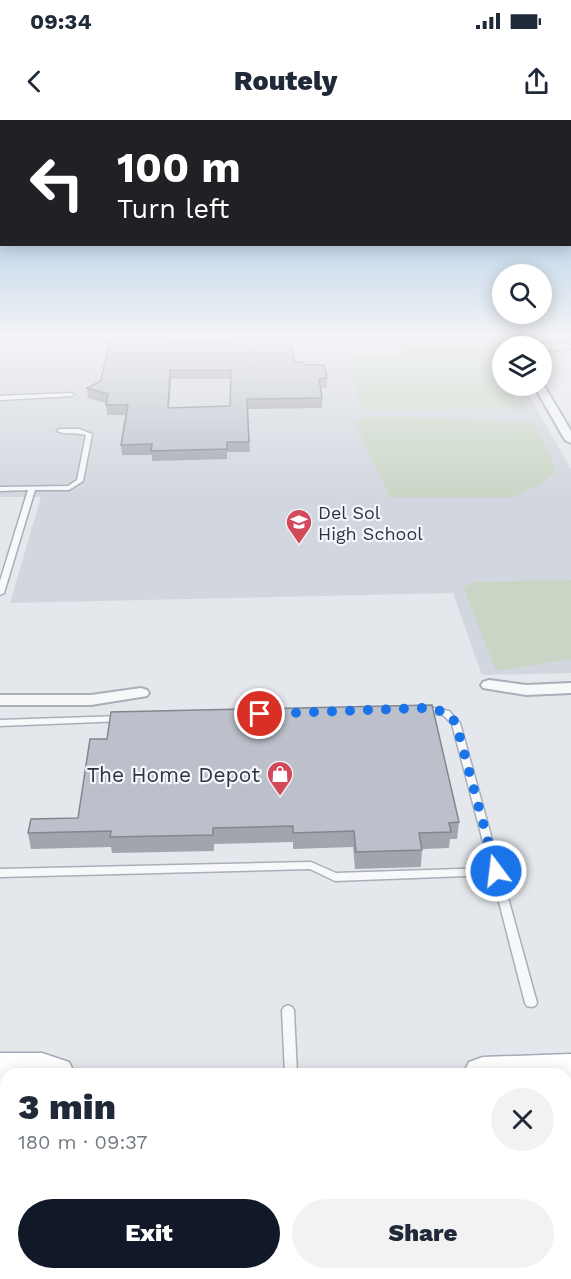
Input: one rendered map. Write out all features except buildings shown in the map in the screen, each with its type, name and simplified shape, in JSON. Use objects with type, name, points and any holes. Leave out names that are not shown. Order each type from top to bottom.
[{"type":"street","points":[[545,396],[571,440]]},
{"type":"street","points":[[489,685],[526,690],[571,688]]},
{"type":"street","points":[[1,703],[91,700],[141,693]]},
{"type":"lane","points":[[0,396],[71,396]]},
{"type":"lane","points":[[0,489],[69,488],[80,481],[89,434],[79,431],[60,431]]},
{"type":"lane","points":[[0,593],[32,489]]},
{"type":"lane","points":[[413,709],[446,712],[456,723],[531,1003]]},
{"type":"lane","points":[[0,723],[130,718]]},
{"type":"lane","points":[[0,873],[311,865],[335,877],[496,871]]},
{"type":"lane","points":[[288,1010],[291,1068]]},
{"type":"shaded area","name":"Del Sol High School","points":[[0,390],[492,390],[492,396],[530,396],[571,469],[571,673],[482,675],[453,593],[10,603],[41,497],[0,497]]},
{"type":"green space","points":[[356,390],[492,390],[492,396],[521,396],[528,409],[361,410]]},
{"type":"green space","points":[[365,417],[534,423],[552,458],[555,472],[537,487],[513,497],[390,497],[355,423]]},
{"type":"green space","points":[[571,580],[571,659],[496,671],[463,587],[474,582]]},
{"type":"place","name":"Del Sol High School","points":[[299,545]]},
{"type":"place","name":"The Home Depot","points":[[280,797]]},
{"type":"route","points":[[260,714],[425,708],[446,712],[456,723],[496,871]]}]
